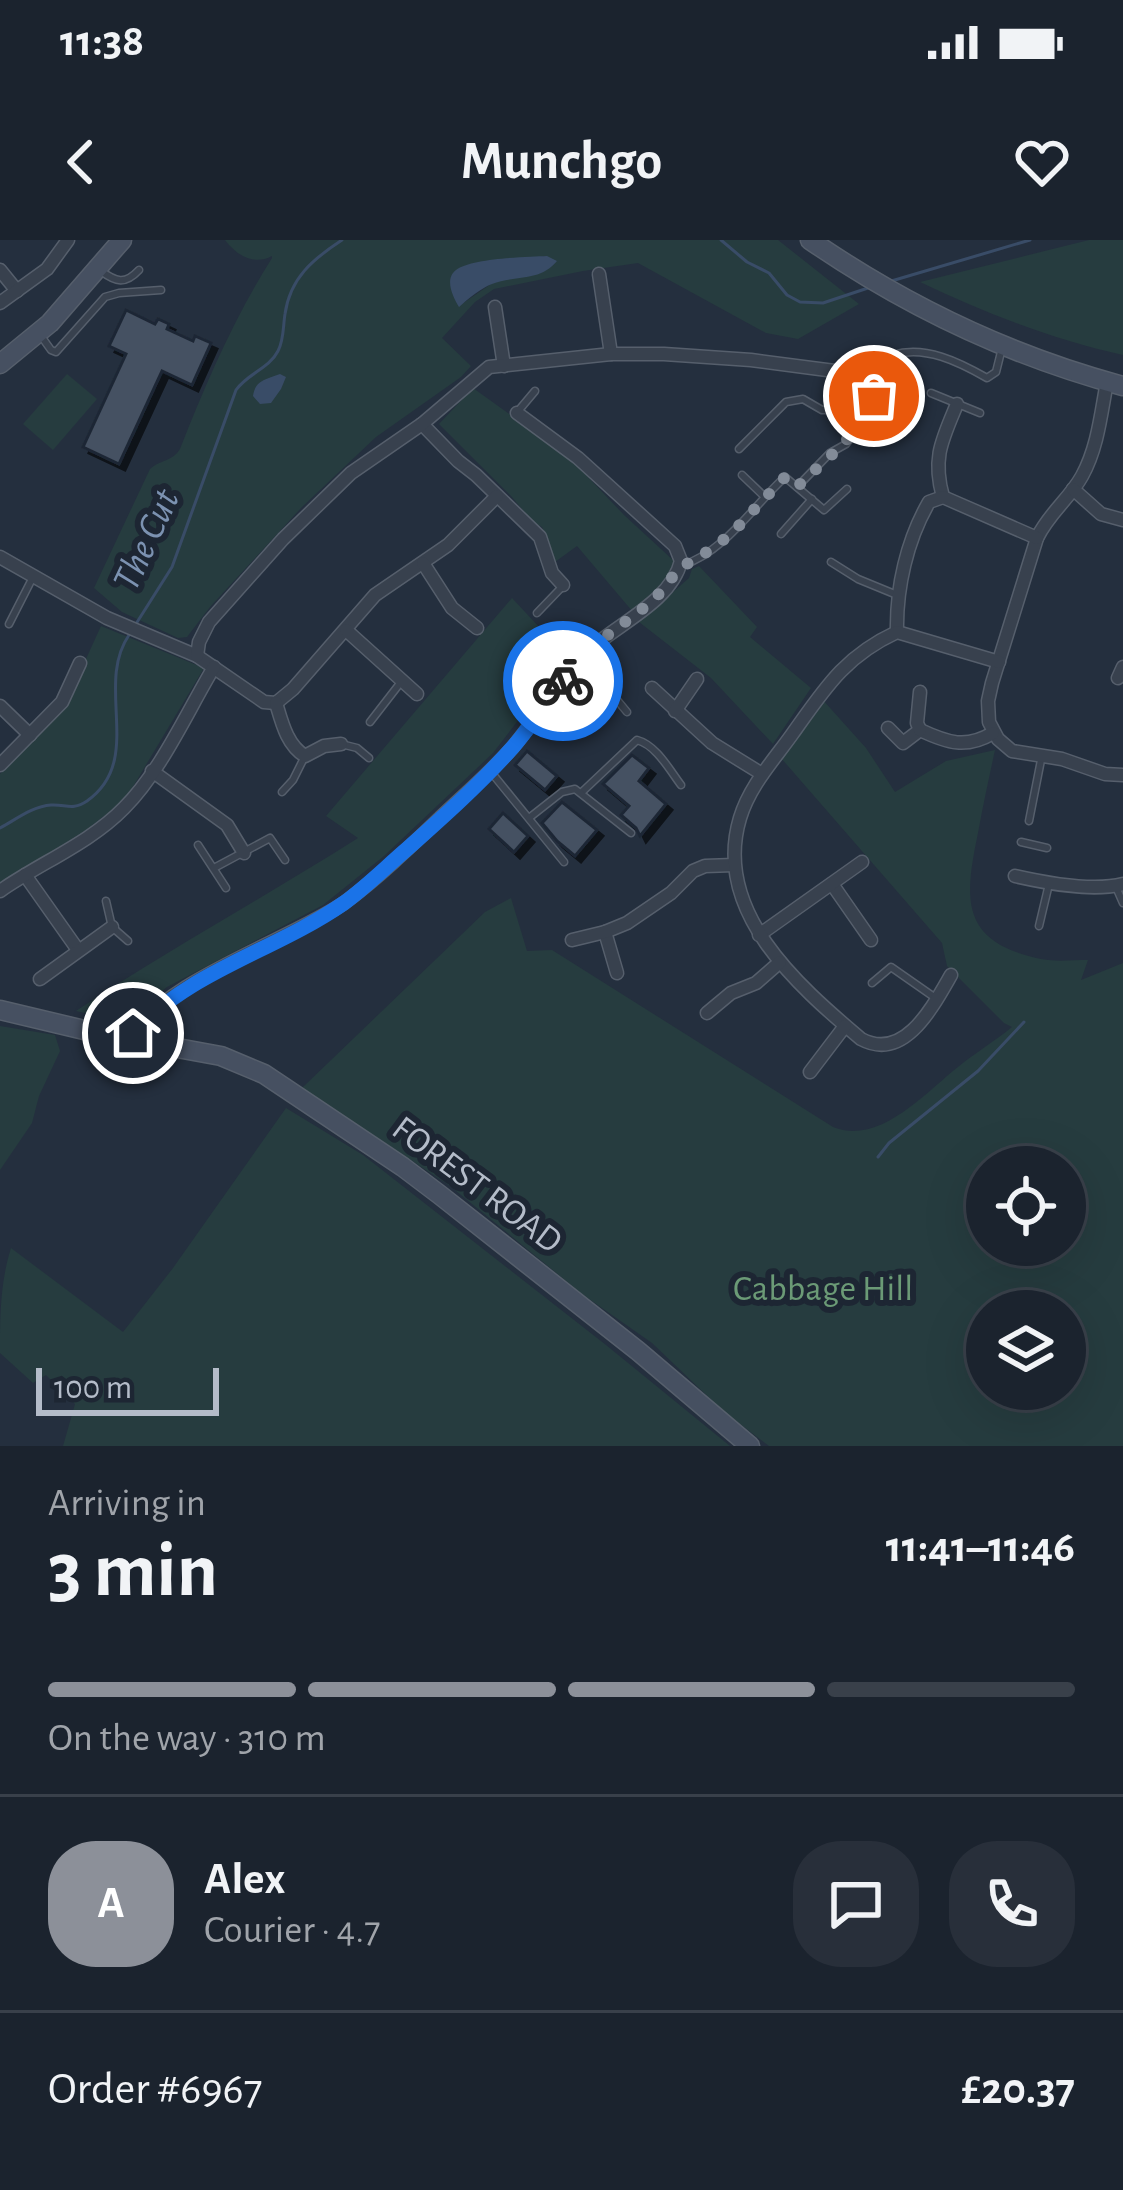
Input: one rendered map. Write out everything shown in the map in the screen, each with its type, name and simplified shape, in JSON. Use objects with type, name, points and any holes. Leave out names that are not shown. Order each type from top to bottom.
[{"type":"main road","points":[[0,364],[104,273],[122,240]]},
{"type":"main road","points":[[810,240],[884,288],[1002,344],[1115,384]]},
{"type":"main road","name":"FOREST ROAD","points":[[0,1010],[221,1056],[264,1074],[403,1167],[505,1245],[750,1446]]},
{"type":"street","points":[[0,303],[47,268],[68,240]]},
{"type":"street","points":[[0,270],[17,292]]},
{"type":"street","points":[[599,274],[611,354]]},
{"type":"street","points":[[495,307],[504,366]]},
{"type":"street","points":[[197,656],[209,622],[283,539],[351,472],[422,424],[489,367],[611,354],[751,360],[850,373]]},
{"type":"street","points":[[1115,384],[1085,470],[1037,538],[988,701],[994,733],[1012,751],[1123,775]]},
{"type":"street","points":[[943,496],[938,451],[956,404]]},
{"type":"street","points":[[130,1039],[176,995],[343,904],[392,862],[490,771],[582,657],[654,600],[681,566],[680,553],[665,536],[578,458],[517,413]]},
{"type":"street","points":[[422,424],[540,537],[545,558],[563,585]]},
{"type":"street","points":[[1073,489],[1101,514],[1123,520]]},
{"type":"street","points":[[276,703],[375,596],[448,545],[497,496]]},
{"type":"street","points":[[897,632],[897,596],[916,524],[929,502],[943,496],[1037,538]]},
{"type":"street","points":[[0,557],[115,621],[197,656],[264,702],[276,703]]},
{"type":"street","points":[[423,563],[452,608],[477,628]]},
{"type":"street","points":[[346,630],[417,694]]},
{"type":"street","points":[[952,975],[911,1031],[888,1046],[873,1046],[845,1026],[759,935],[738,887],[734,847],[740,818],[762,773],[818,696],[868,646],[897,632],[999,662]]},
{"type":"street","points":[[0,765],[62,702],[80,663]]},
{"type":"street","points":[[0,891],[124,808],[152,771],[214,667]]},
{"type":"street","points":[[675,711],[698,679]]},
{"type":"street","points":[[652,688],[712,743],[762,773]]},
{"type":"street","points":[[920,692],[920,730],[958,745],[994,733]]},
{"type":"street","points":[[276,703],[298,752],[305,756],[341,744]]},
{"type":"street","points":[[0,706],[30,735]]},
{"type":"street","points":[[888,728],[902,743],[920,730]]},
{"type":"street","points":[[152,771],[227,825],[244,853]]},
{"type":"street","points":[[759,935],[862,862]]},
{"type":"street","points":[[572,940],[627,923],[671,893],[693,871],[734,865]]},
{"type":"street","points":[[25,874],[78,950]]},
{"type":"street","points":[[1015,877],[1049,884],[1119,885]]},
{"type":"street","points":[[832,884],[872,940]]},
{"type":"street","points":[[40,979],[112,927]]},
{"type":"street","points":[[605,932],[617,974]]},
{"type":"street","points":[[707,1013],[781,962]]},
{"type":"street","points":[[810,1072],[845,1026]]},
{"type":"lane","points":[[104,273],[115,281],[130,280],[139,270]]},
{"type":"lane","points":[[104,273],[104,297]]},
{"type":"lane","points":[[39,334],[56,352],[104,297],[160,290]]},
{"type":"lane","points":[[797,487],[830,453],[846,444],[865,420],[893,355],[944,357],[987,378],[996,372],[1002,344]]},
{"type":"lane","points":[[517,413],[535,391]]},
{"type":"lane","points":[[931,393],[980,413]]},
{"type":"lane","points":[[739,449],[786,402],[803,399],[822,410],[842,410],[865,420]]},
{"type":"lane","points":[[742,476],[765,497]]},
{"type":"lane","points":[[681,566],[730,535],[785,477],[824,510],[847,489]]},
{"type":"lane","points":[[781,534],[812,500]]},
{"type":"lane","points":[[831,562],[857,580],[897,596]]},
{"type":"lane","points":[[9,624],[33,577]]},
{"type":"lane","points":[[537,614],[563,585]]},
{"type":"lane","points":[[582,657],[627,712]]},
{"type":"lane","points":[[370,722],[402,680]]},
{"type":"lane","points":[[582,792],[637,740],[655,751],[681,785]]},
{"type":"lane","points":[[341,744],[369,758]]},
{"type":"lane","points":[[1029,821],[1042,755]]},
{"type":"lane","points":[[281,792],[305,756]]},
{"type":"lane","points":[[490,771],[564,862]]},
{"type":"lane","points":[[529,818],[566,790],[582,792],[632,833]]},
{"type":"lane","points":[[214,868],[270,838],[285,860]]},
{"type":"lane","points":[[1021,842],[1047,848]]},
{"type":"lane","points":[[198,845],[226,888]]},
{"type":"lane","points":[[1039,926],[1049,884]]},
{"type":"lane","points":[[1119,885],[1123,903]]},
{"type":"lane","points":[[106,901],[112,927],[128,941]]},
{"type":"lane","points":[[872,983],[891,967],[937,999]]},
{"type":"green space","points":[[225,240],[778,240],[859,304],[798,339],[766,333],[638,263],[494,289],[442,338],[471,366],[376,437],[301,508],[187,637],[178,638],[122,612],[94,588],[150,469],[180,449],[222,351],[272,258],[252,259]],"holes":[[[547,256],[459,306],[505,261]]]},
{"type":"green space","points":[[1089,240],[1123,240],[1123,355],[1019,324],[920,282]]},
{"type":"green space","points":[[67,374],[97,399],[53,450],[23,424]]},
{"type":"green space","points":[[473,388],[568,456],[674,561],[663,583],[633,612],[577,546],[555,562],[549,557],[542,527],[439,424]]},
{"type":"green space","points":[[699,566],[757,627],[750,637],[811,688],[773,744],[711,678],[639,622]]},
{"type":"green space","points":[[512,598],[567,657],[493,753],[384,856],[323,905],[167,987],[124,1022],[76,1011],[358,838],[326,816]]},
{"type":"green space","points":[[101,626],[204,668],[125,800],[0,885],[0,774],[64,707]]},
{"type":"green space","name":"Cabbage Hill","points":[[822,699],[866,748],[895,792],[946,761],[995,750],[971,879],[970,898],[982,929],[1014,951],[1047,960],[1088,960],[1081,980],[1123,963],[1123,1446],[769,1446],[723,1411],[652,1343],[582,1294],[450,1186],[302,1088],[485,912],[511,898],[527,951],[552,950],[833,1127],[867,1129],[900,1114],[1012,1027],[947,966],[942,943],[781,758]]},
{"type":"green space","points":[[0,1026],[55,1035],[60,1051],[32,1123],[0,1170]]},
{"type":"green space","points":[[286,1108],[363,1155],[730,1446],[63,1446],[75,1404],[46,1375],[33,1383],[0,1353],[3,1287],[11,1248],[123,1332]]},
{"type":"water","points":[[547,256],[557,261],[543,272],[492,284],[459,307],[454,298],[451,278],[463,266]]},
{"type":"water","points":[[280,374],[286,377],[281,389],[271,403],[260,404],[253,396],[256,387]]},
{"type":"building","points":[[126,310],[155,324],[158,319],[169,324],[167,329],[193,341],[195,336],[211,343],[192,385],[162,371],[119,464],[83,447],[126,354],[109,346]]},
{"type":"building","points":[[527,751],[557,776],[545,790],[515,765]]},
{"type":"building","points":[[632,755],[649,768],[639,781],[666,804],[640,836],[621,815],[629,806],[603,784]]},
{"type":"building","points":[[562,802],[597,830],[575,856],[542,823]]},
{"type":"building","points":[[503,813],[528,836],[514,852],[489,829]]},
{"type":"waterway","name":"The Cut","points":[[134,627],[172,567],[236,390],[278,351],[288,301],[298,280],[342,240]]},
{"type":"waterway","name":"The Cut","points":[[721,240],[769,273],[787,295],[800,302],[823,303],[868,288]]},
{"type":"waterway","name":"The Cut","points":[[888,282],[1030,240]]},
{"type":"waterway","name":"The Cut","points":[[0,828],[38,808],[82,804],[104,784],[117,744],[116,677],[129,635]]},
{"type":"waterway","points":[[878,1157],[978,1071],[1024,1022]]},
{"type":"way so far","points":[[563,681],[596,644],[654,600],[681,566],[730,535],[785,477],[797,487],[830,453],[846,444],[865,420],[874,396]]},
{"type":"route","points":[[133,1033],[176,995],[343,904],[490,771],[563,681]]}]
